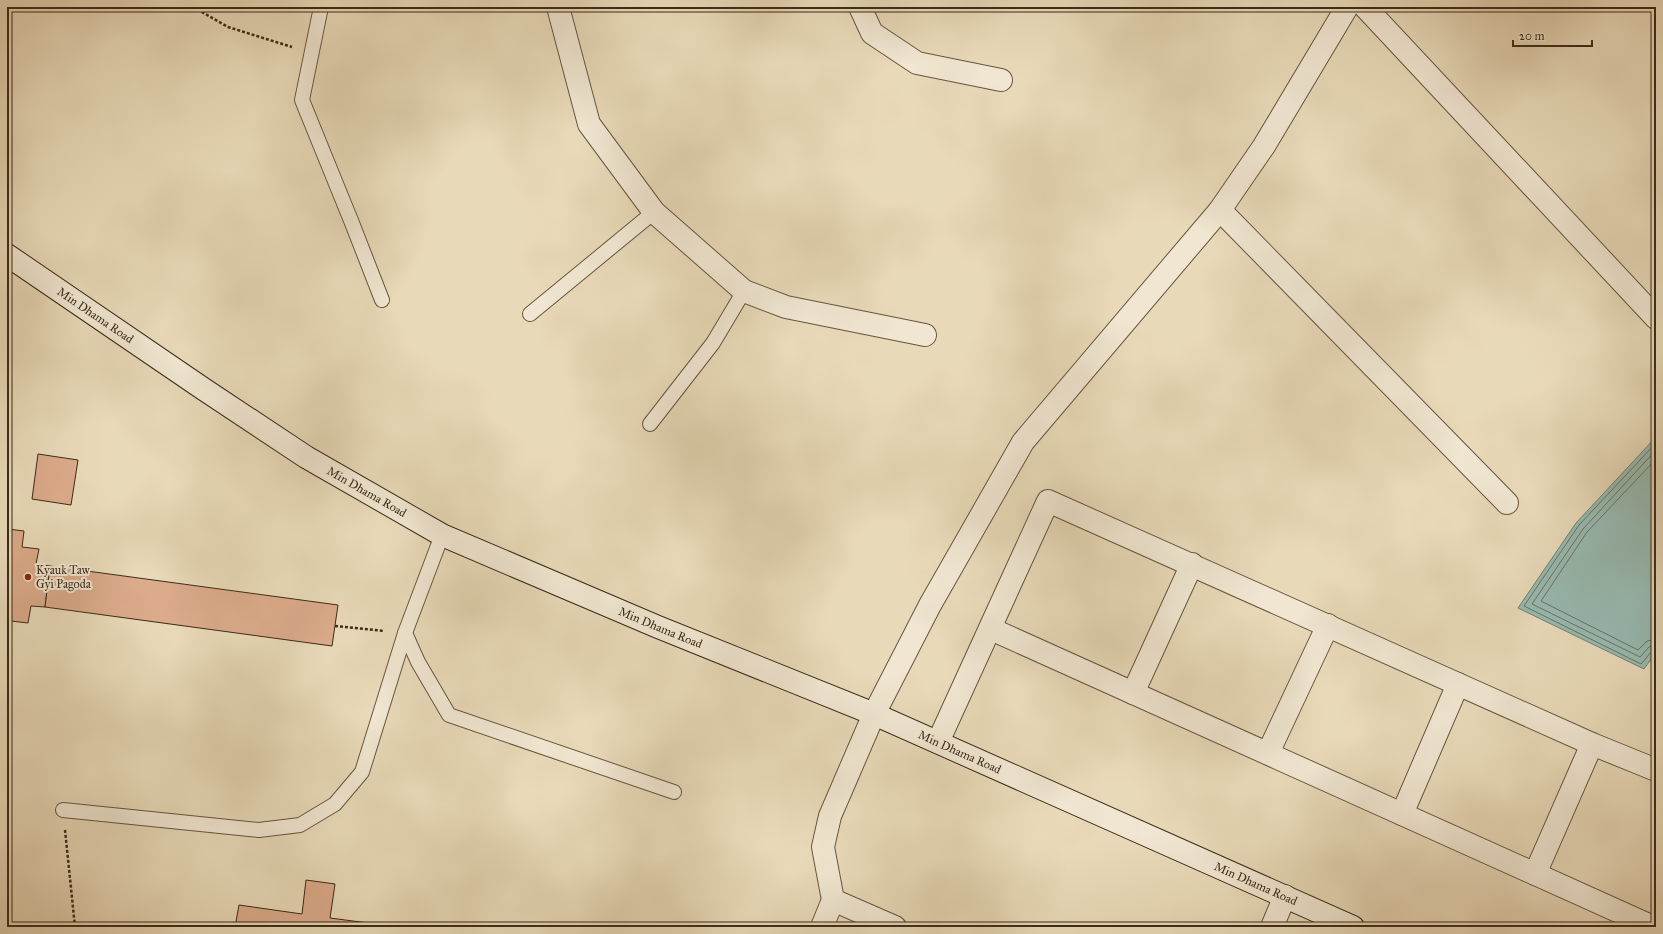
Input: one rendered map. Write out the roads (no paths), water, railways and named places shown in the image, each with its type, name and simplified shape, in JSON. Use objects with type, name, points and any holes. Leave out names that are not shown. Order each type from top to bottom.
[{"type":"street","points":[[558,7],[589,124],[654,212],[744,291],[786,306],[925,335]]},
{"type":"street","points":[[860,7],[872,33],[917,63],[1001,80]]},
{"type":"street","points":[[822,927],[833,900],[823,847],[830,816],[874,714],[930,605],[1023,442],[1220,210],[1264,146],[1347,7]]},
{"type":"street","points":[[1365,7],[1656,318]]},
{"type":"street","points":[[1220,210],[1507,503]]},
{"type":"street","name":"Min Dhama Road","points":[[7,255],[306,457],[442,535],[658,627],[874,714],[1353,927]]},
{"type":"street","points":[[938,742],[991,629],[1048,501],[1192,564],[1592,744],[1656,770]]},
{"type":"street","points":[[1134,693],[1192,564]]},
{"type":"street","points":[[1268,753],[1328,625]]},
{"type":"street","points":[[991,629],[1653,927]]},
{"type":"street","points":[[1402,814],[1458,684]]},
{"type":"street","points":[[1535,874],[1592,744]]},
{"type":"street","points":[[1272,927],[1285,896]]},
{"type":"street","points":[[833,900],[895,927]]},
{"type":"lane","points":[[322,7],[302,100],[382,300]]},
{"type":"lane","points":[[530,314],[654,212]]},
{"type":"lane","points":[[650,424],[713,343],[744,291]]},
{"type":"lane","points":[[63,810],[258,830],[300,825],[335,804],[362,772],[405,633],[442,535]]},
{"type":"lane","points":[[405,633],[418,662],[449,715],[674,792]]},
{"type":"water","points":[[1656,437],[1656,652],[1644,669],[1518,608],[1576,523]]},
{"type":"place","name":"Kyauk Taw Gyi Pagoda","points":[[28,577]]}]
